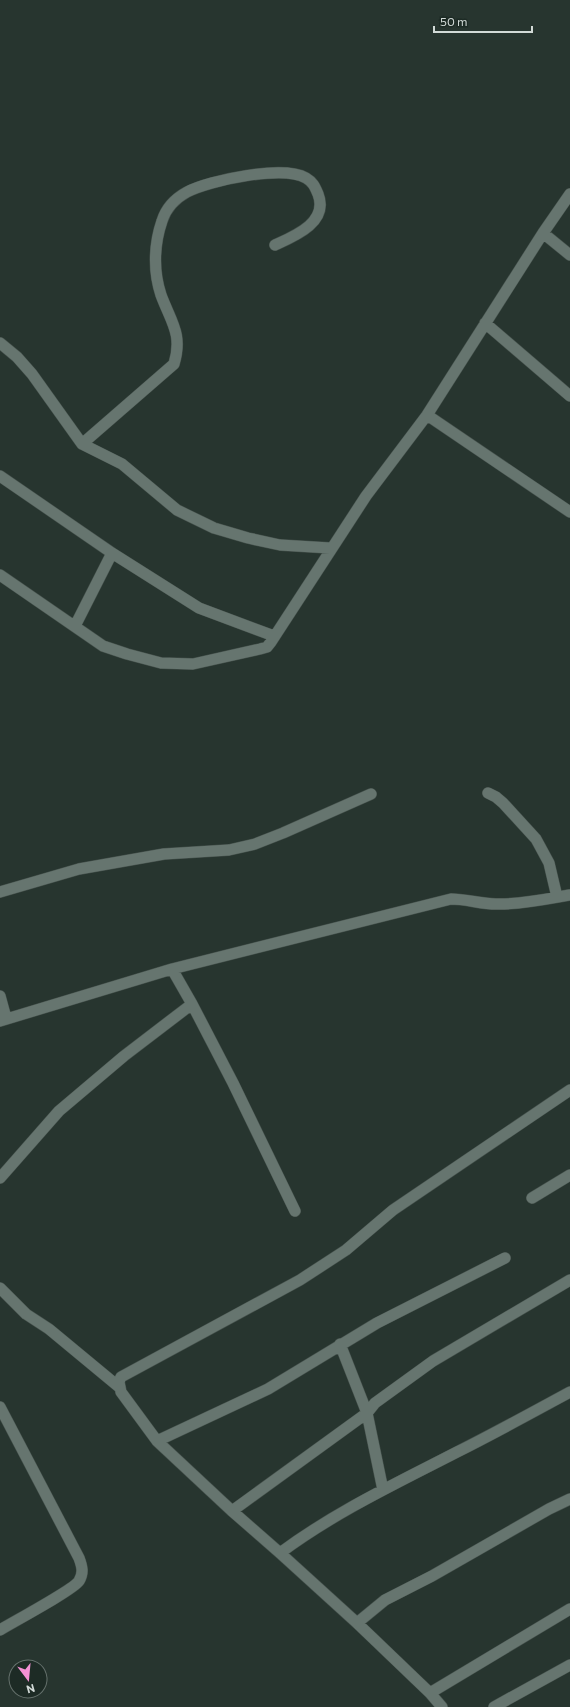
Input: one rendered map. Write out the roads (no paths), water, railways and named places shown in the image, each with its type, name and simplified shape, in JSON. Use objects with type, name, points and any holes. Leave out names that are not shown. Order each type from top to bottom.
[{"type":"street","points":[[82,444],[174,364],[178,350],[176,332],[161,294],[155,262],[162,220],[170,205],[187,192],[212,183],[263,173],[289,174],[305,177],[315,185],[319,197],[320,211],[313,222],[299,234],[275,245]]},
{"type":"street","points":[[0,575],[103,646],[127,654],[161,663],[193,664],[260,650],[267,646],[330,548],[366,496],[427,415],[543,233],[570,194]]},
{"type":"street","points":[[543,233],[570,255]]},
{"type":"street","points":[[485,323],[570,396]]},
{"type":"street","points":[[0,343],[17,357],[32,374],[82,444],[122,464],[177,510],[214,528],[248,538],[280,545],[330,548]]},
{"type":"street","points":[[427,415],[570,512]]},
{"type":"street","points":[[0,476],[112,553],[199,608],[274,636]]},
{"type":"street","points":[[75,626],[112,553]]},
{"type":"street","points":[[488,793],[503,803],[536,839],[549,863],[557,897]]},
{"type":"street","points":[[0,892],[79,870],[164,854],[229,850],[255,844],[371,794]]},
{"type":"street","points":[[0,996],[3,1019],[172,969],[451,899],[466,899],[484,904],[499,904],[570,895]]},
{"type":"street","points":[[172,969],[230,1076],[295,1211]]},
{"type":"street","points":[[0,1178],[28,1144],[64,1107],[124,1056],[192,1004]]},
{"type":"street","points":[[119,1387],[119,1382],[122,1377],[300,1280],[346,1250],[394,1210],[570,1090]]},
{"type":"street","points":[[532,1198],[570,1175]]},
{"type":"street","points":[[157,1441],[268,1389],[340,1344],[377,1323],[505,1258]]},
{"type":"street","points":[[232,1511],[367,1413],[375,1403],[432,1361],[570,1280]]},
{"type":"street","points":[[0,1288],[26,1314],[49,1329],[119,1387],[157,1441],[232,1511],[357,1623],[430,1693],[442,1707]]},
{"type":"street","points":[[340,1344],[367,1413],[383,1490]]},
{"type":"street","points":[[280,1553],[301,1537],[330,1519],[383,1490],[490,1436],[570,1392]]},
{"type":"street","points":[[0,1407],[80,1558],[83,1569],[79,1582],[67,1591],[0,1630]]},
{"type":"street","points":[[357,1623],[385,1600],[432,1576],[549,1509],[570,1499]]},
{"type":"street","points":[[430,1693],[570,1610]]},
{"type":"street","points":[[494,1707],[570,1665]]}]
